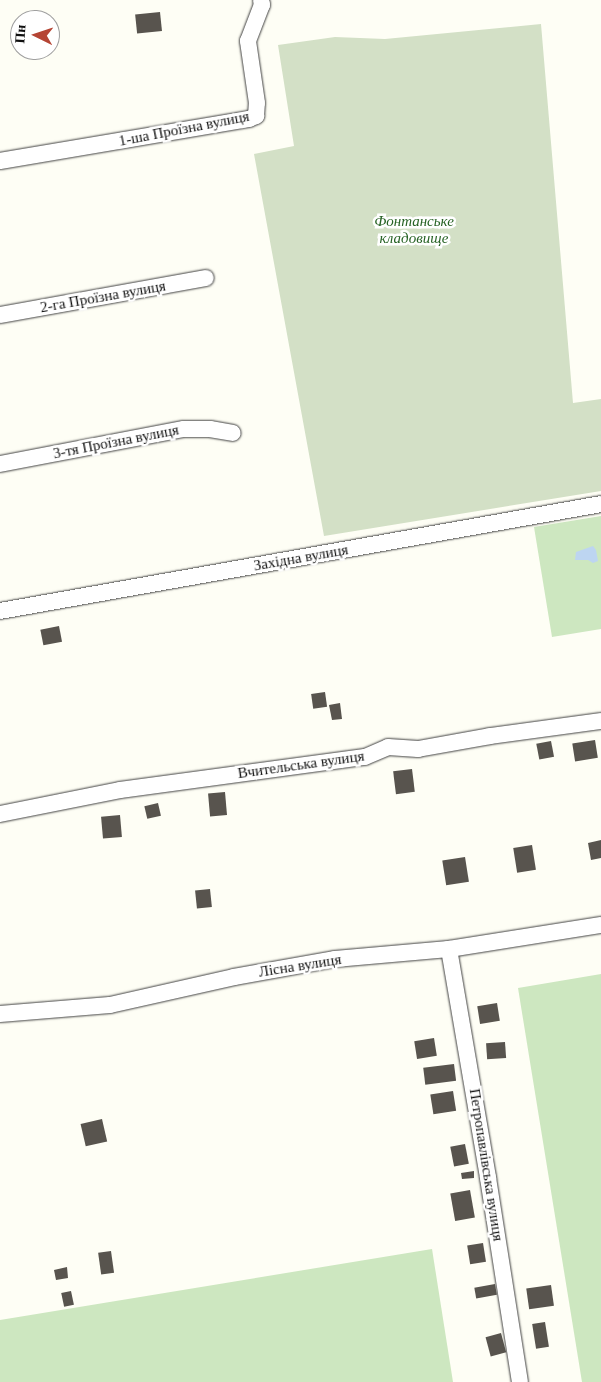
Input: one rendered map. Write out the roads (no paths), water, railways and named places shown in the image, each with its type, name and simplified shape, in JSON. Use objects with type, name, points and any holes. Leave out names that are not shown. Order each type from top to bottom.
[{"type":"street","name":"1-ша Проїзна вулиця","points":[[0,161],[249,120],[256,116],[257,104],[248,41],[262,3]]},
{"type":"street","name":"2-га Проїзна вулиця","points":[[0,315],[206,278]]},
{"type":"street","name":"3-тя Проїзна вулиця","points":[[0,464],[184,429],[210,429],[233,433]]},
{"type":"street","name":"Західна вулиця","points":[[0,611],[601,504]]},
{"type":"street","name":"Вчительська вулиця","points":[[0,814],[120,790],[365,757],[388,747],[418,749],[490,736],[601,721]]},
{"type":"street","name":"Лісна вулиця","points":[[0,1014],[110,1005],[234,977],[335,960],[449,948],[601,925]]},
{"type":"street","name":"Петропавлівська вулиця","points":[[449,948],[520,1382]]},
{"type":"water","points":[[593,546],[596,550],[598,561],[593,563],[588,560],[575,560],[576,552]]},
{"type":"park label","name":"Фонтанське кладовище","points":[[414,230]]}]
